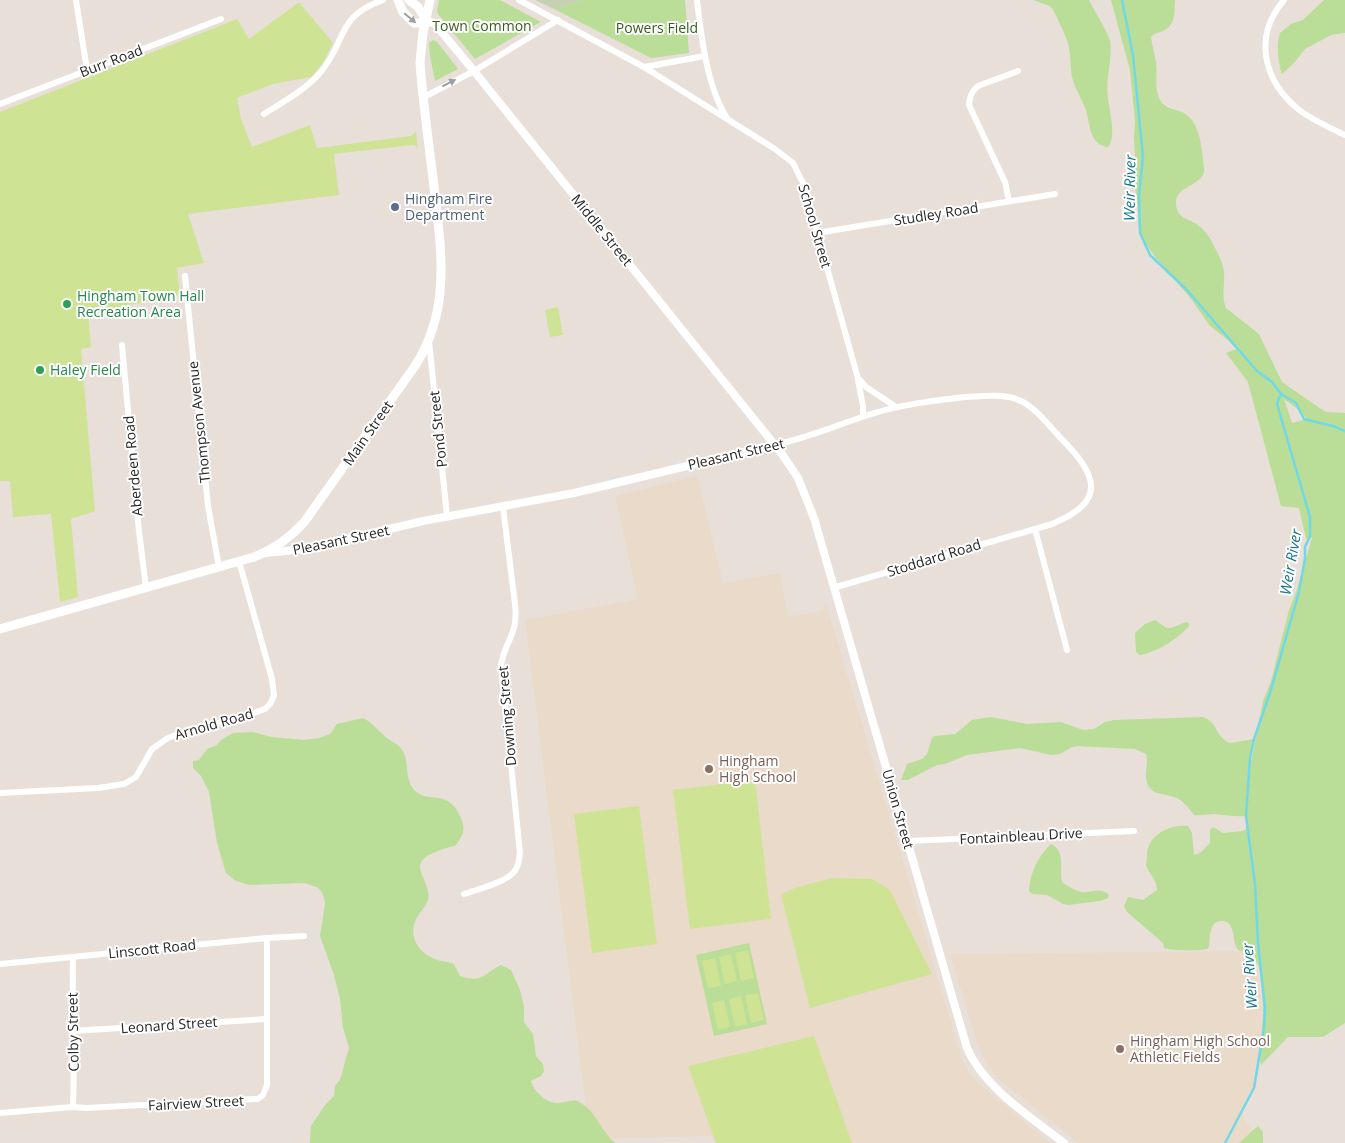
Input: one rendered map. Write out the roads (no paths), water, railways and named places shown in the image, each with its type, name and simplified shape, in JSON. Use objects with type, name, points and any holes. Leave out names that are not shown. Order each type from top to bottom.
[{"type":"main road","points":[[398,0],[403,12],[414,23],[426,20],[418,7],[409,0]]},
{"type":"main road","name":"Main Street","points":[[0,629],[266,553],[286,540],[305,521],[421,358],[429,341],[438,312],[442,284],[440,244],[420,54],[430,0]]},
{"type":"street","points":[[76,0],[87,70]]},
{"type":"street","points":[[264,114],[296,93],[319,74],[355,14],[383,0]]},
{"type":"street","name":"School Street","points":[[519,0],[644,67],[775,149],[793,163],[804,184],[816,233],[857,375],[863,416]]},
{"type":"street","points":[[697,0],[705,56],[719,102],[728,119]]},
{"type":"street","points":[[1284,0],[1275,12],[1266,33],[1266,58],[1273,79],[1279,90],[1298,109],[1318,123],[1345,135]]},
{"type":"street","name":"Burr Road","points":[[0,104],[221,18]]},
{"type":"street","name":"Middle Street","points":[[426,20],[435,24],[474,71],[775,445]]},
{"type":"street","points":[[424,96],[474,71],[558,20]]},
{"type":"street","points":[[644,67],[705,56]]},
{"type":"street","points":[[1009,201],[1005,182],[969,105],[973,90],[978,86],[1018,71]]},
{"type":"street","name":"Studley Road","points":[[816,233],[1055,194]]},
{"type":"street","name":"Thompson Avenue","points":[[185,276],[208,506],[219,567]]},
{"type":"street","name":"Pond Street","points":[[429,341],[447,516]]},
{"type":"street","name":"Aberdeen Road","points":[[122,344],[146,588]]},
{"type":"street","name":"School Street","points":[[857,375],[866,387],[896,407]]},
{"type":"street","name":"Pleasant Street","points":[[266,553],[305,549],[447,516],[574,493],[775,445],[896,407],[942,400],[991,396],[1014,398],[1032,408],[1078,457],[1088,473],[1091,486],[1090,496],[1080,508],[1065,518],[1035,528]]},
{"type":"street","name":"Union Street","points":[[775,445],[791,466],[814,518],[968,1051],[980,1070],[994,1086],[1064,1143]]},
{"type":"street","name":"Downing Street","points":[[464,894],[497,882],[512,874],[516,869],[520,853],[501,665],[504,650],[516,617],[503,507]]},
{"type":"street","points":[[1035,528],[1067,650]]},
{"type":"street","name":"Stoddard Road","points":[[833,588],[1035,528]]},
{"type":"street","name":"Arnold Road","points":[[0,793],[98,788],[124,784],[136,777],[152,750],[168,738],[186,731],[255,713],[270,704],[274,696],[272,679],[239,561]]},
{"type":"street","name":"Fontainbleau Drive","points":[[908,841],[1134,831]]},
{"type":"street","name":"Linscott Road","points":[[0,964],[304,936]]},
{"type":"street","name":"Fairview Street","points":[[0,1113],[73,1107],[96,1108],[258,1099],[266,1091],[267,1085],[267,938]]},
{"type":"street","name":"Colby Street","points":[[73,957],[73,1107]]},
{"type":"street","name":"Leonard Street","points":[[72,1031],[266,1019]]},
{"type":"waterway","name":"Weir River","points":[[1122,0],[1133,55],[1143,157],[1139,195],[1140,233],[1150,255],[1186,289],[1257,371],[1272,382],[1281,394],[1277,403],[1310,517],[1310,536],[1305,547],[1299,592],[1271,690],[1254,739],[1250,758],[1246,816],[1255,884],[1258,943],[1265,1008],[1264,1028],[1254,1088],[1225,1143]]},
{"type":"waterway","points":[[1281,394],[1296,403],[1304,419],[1345,431]]},
{"type":"place","name":"Hingham Fire Department","points":[[395,207]]},
{"type":"place","name":"Hingham Town Hall Recreation Area","points":[[67,304]]},
{"type":"place","name":"Haley Field","points":[[40,370]]},
{"type":"place","name":"Hingham High School","points":[[709,769]]},
{"type":"place","name":"Hingham High School Athletic Fields","points":[[1120,1049]]},
{"type":"park label","name":"Town Common","points":[[482,26]]},
{"type":"park label","name":"Powers Field","points":[[657,28]]}]
